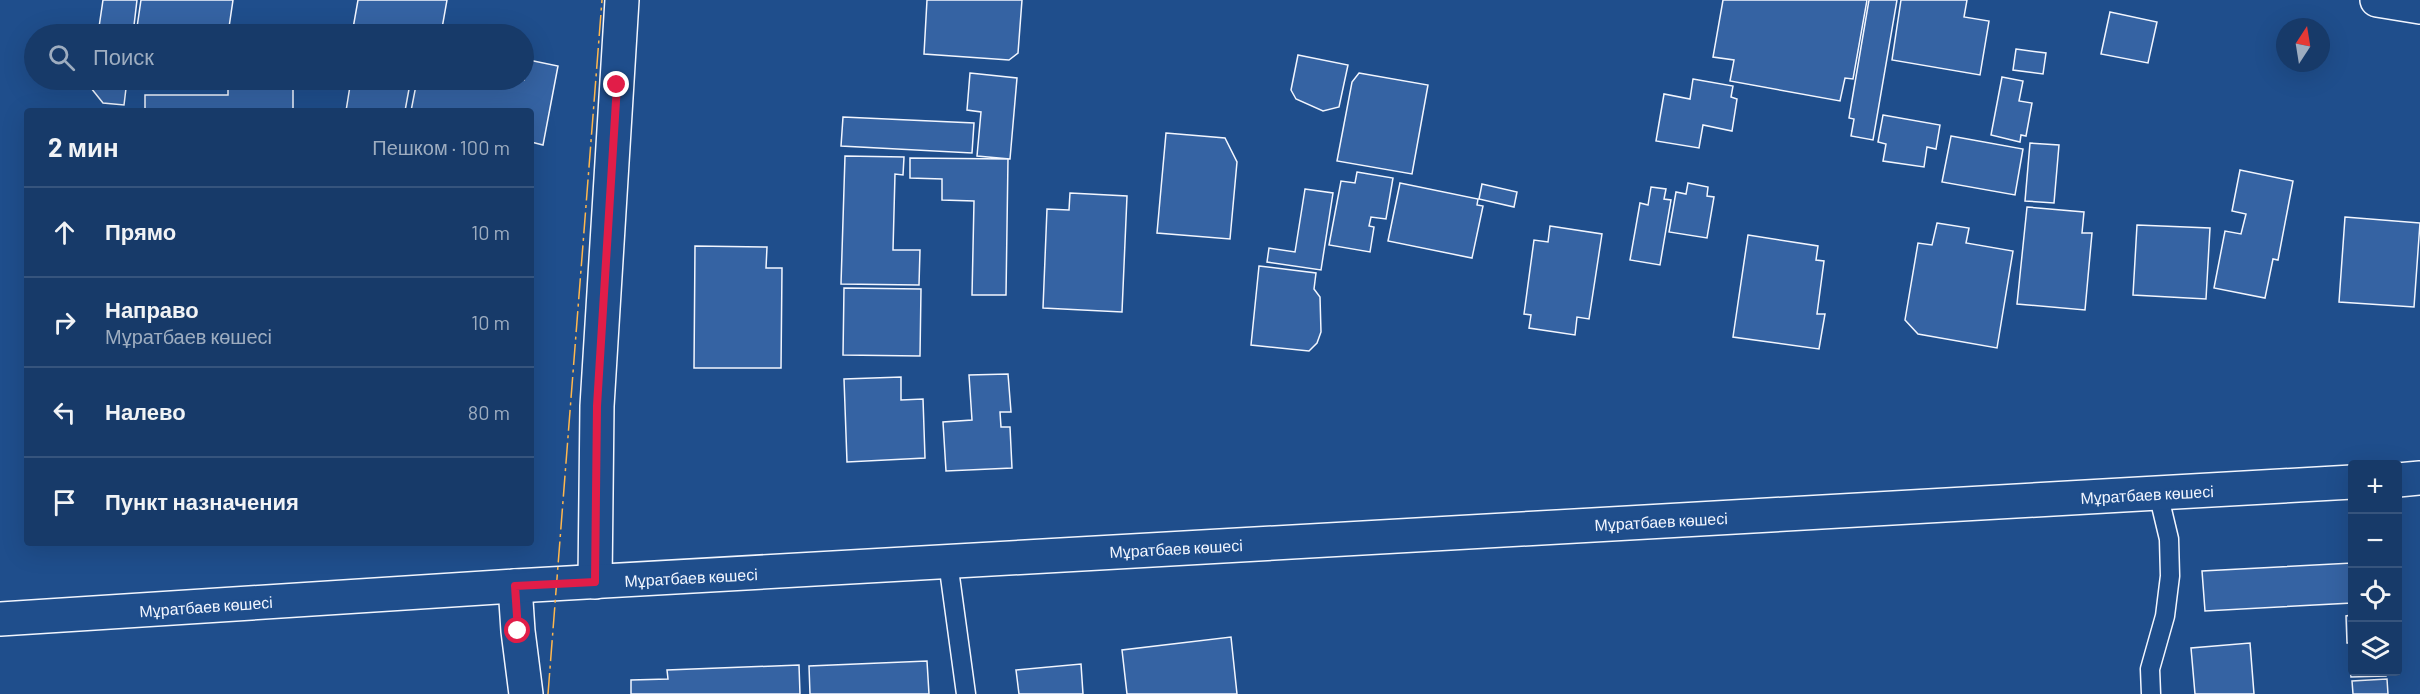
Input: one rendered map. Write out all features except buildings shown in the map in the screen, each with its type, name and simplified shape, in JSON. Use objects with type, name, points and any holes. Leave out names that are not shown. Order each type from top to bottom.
[{"type":"street","points":[[595,582],[597,406],[622,0]]},
{"type":"street","points":[[2377,0],[2420,7]]},
{"type":"street","points":[[2402,480],[2420,478]]},
{"type":"street","name":"Мұратбаев көшесі","points":[[0,619],[515,586],[2348,482]]},
{"type":"street","points":[[515,586],[526,694]]},
{"type":"lane","points":[[2151,694],[2150,669],[2165,616],[2170,576],[2169,539],[2158,493]]},
{"type":"lane","points":[[948,562],[966,694]]},
{"type":"power","points":[[548,694],[602,0]]},
{"type":"route","points":[[518,631],[515,586],[595,582],[597,406],[617,85]]}]
